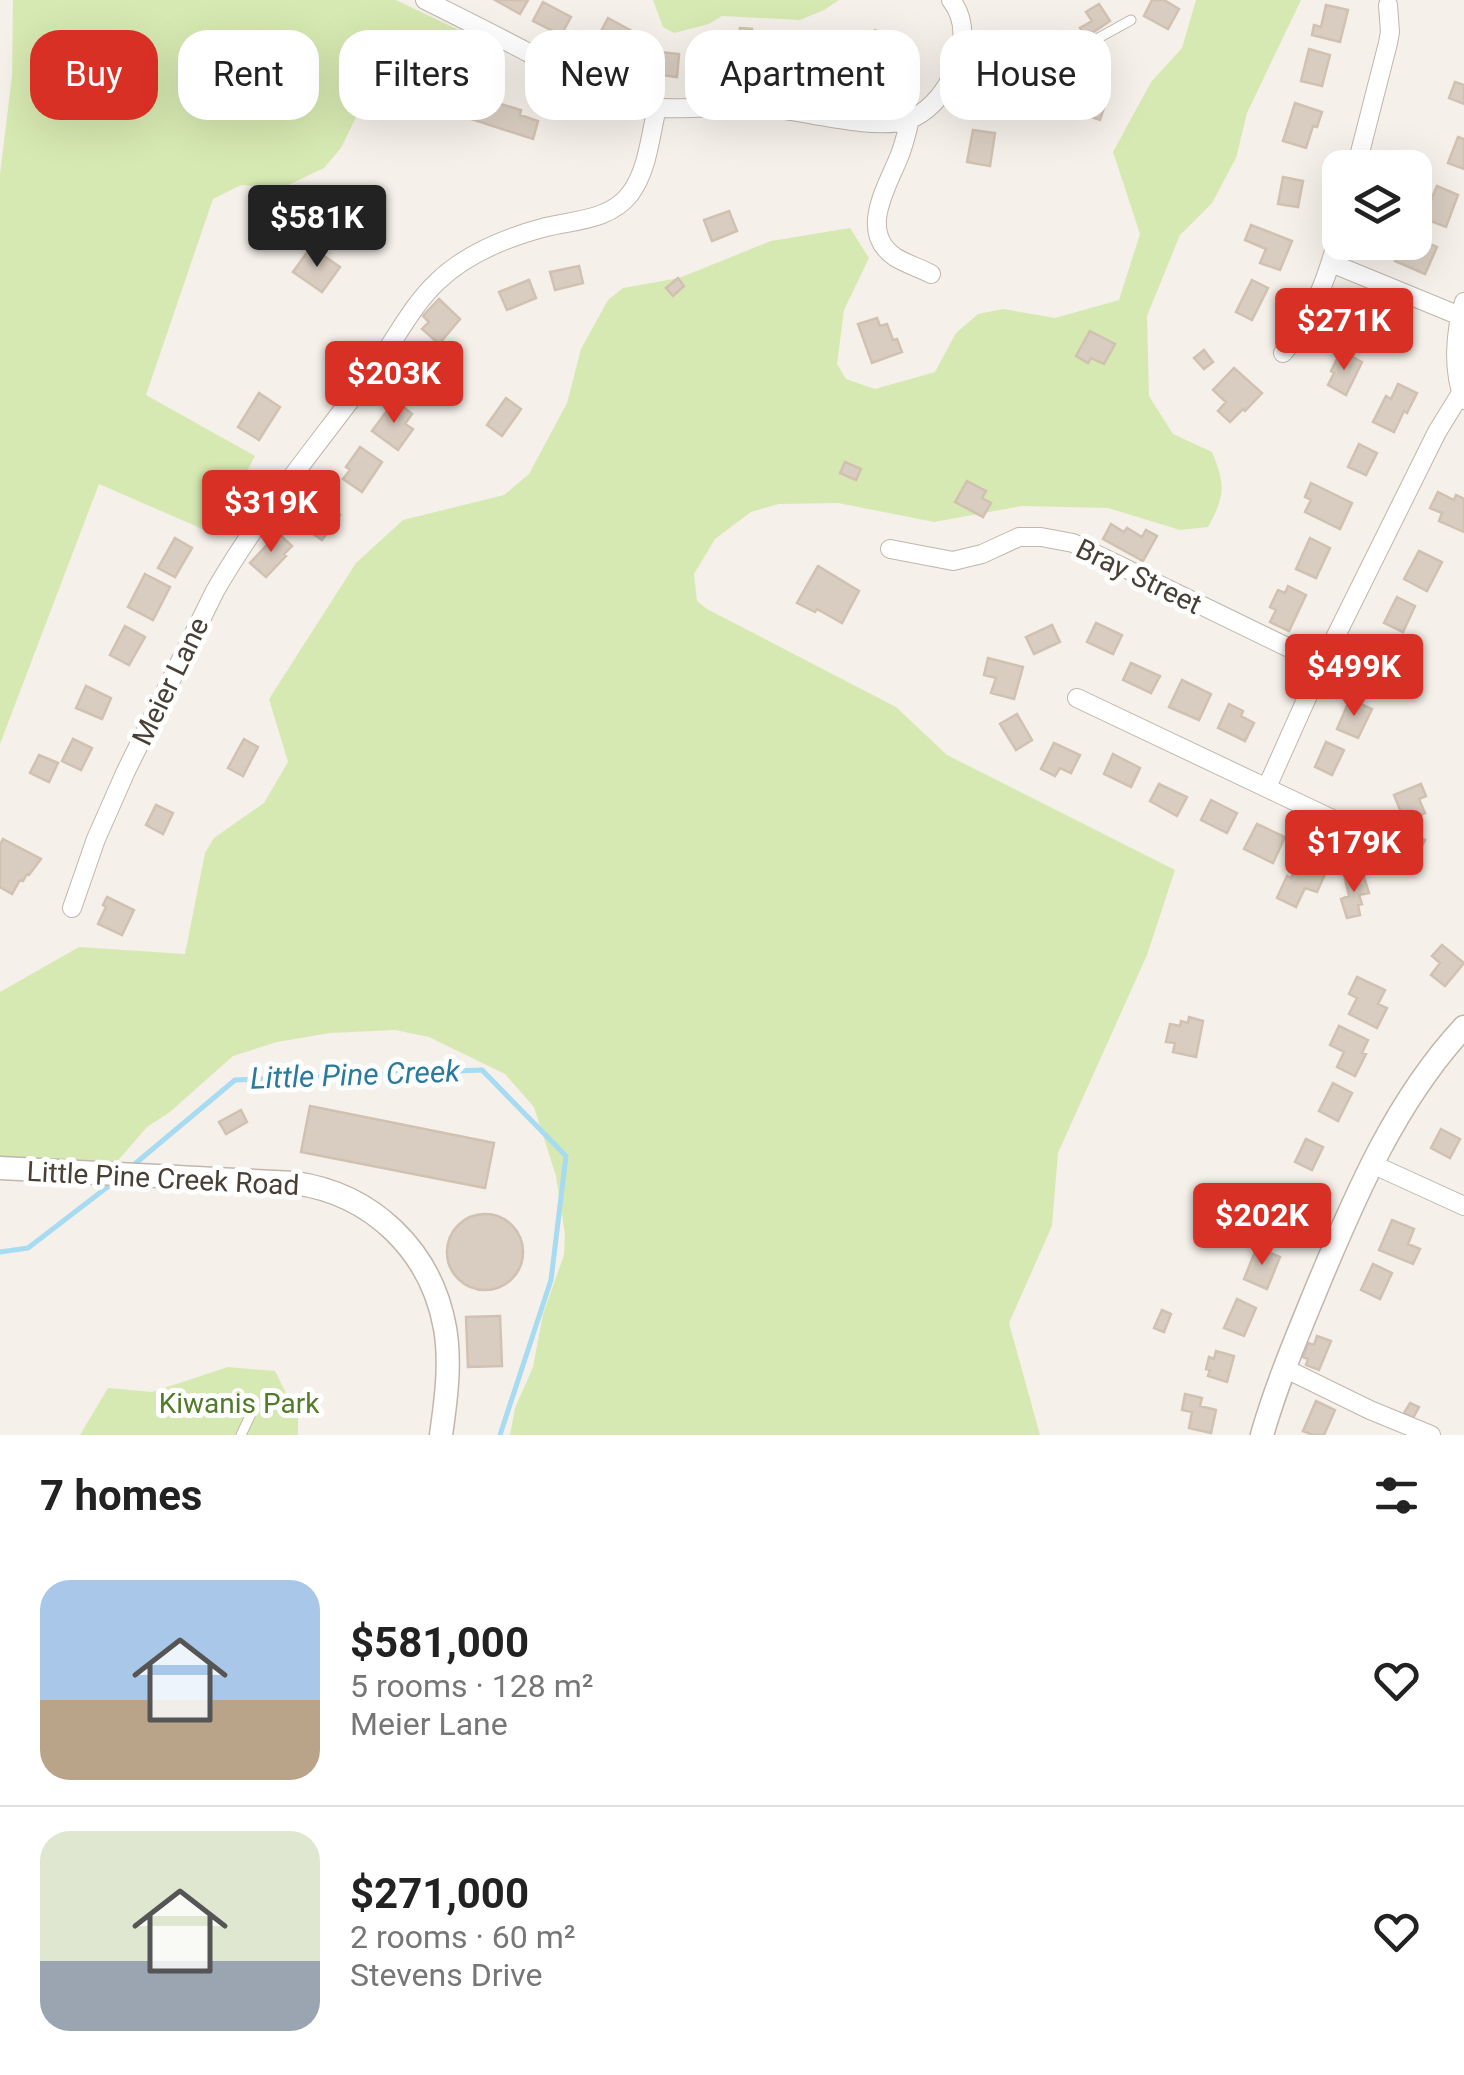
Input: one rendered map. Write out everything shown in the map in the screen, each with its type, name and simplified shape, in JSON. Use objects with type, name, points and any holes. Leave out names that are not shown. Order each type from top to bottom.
[{"type":"street","points":[[425,0],[525,51]]},
{"type":"street","points":[[950,0],[959,11],[962,30]]},
{"type":"street","points":[[1361,150],[1388,43],[1388,5]]},
{"type":"street","points":[[920,112],[940,95]]},
{"type":"street","name":"Meier Lane","points":[[72,908],[126,771],[215,591],[303,462],[428,292],[452,269],[487,248],[544,228],[598,216],[621,204],[642,172],[654,120]]},
{"type":"street","points":[[868,120],[901,120]]},
{"type":"street","points":[[910,120],[877,210],[878,230],[885,248],[895,257],[931,274]]},
{"type":"street","points":[[1284,354],[1301,332],[1332,260]]},
{"type":"street","points":[[1268,787],[1322,664],[1436,432],[1462,397],[1456,366],[1462,309],[1331,264]]},
{"type":"street","name":"Bray Street","points":[[890,549],[953,561],[1019,538],[1059,539],[1322,664]]},
{"type":"street","points":[[1077,698],[1347,826]]},
{"type":"street","points":[[1262,1435],[1284,1368],[1350,1208],[1412,1095],[1464,1027]]},
{"type":"street","points":[[1372,1164],[1464,1206]]},
{"type":"street","name":"Little Pine Creek Road","points":[[0,1168],[263,1180],[309,1186],[363,1206],[392,1227],[418,1258],[440,1305],[448,1376],[441,1435]]},
{"type":"street","points":[[1284,1368],[1431,1435]]},
{"type":"lane","points":[[1111,30],[1131,20]]},
{"type":"lane","points":[[241,1435],[250,1416]]},
{"type":"green space","points":[[13,0],[396,0],[459,30],[339,30],[339,120],[355,120],[341,148],[324,168],[280,189],[241,185],[213,199],[146,395],[255,456],[214,534],[99,484],[0,744],[0,174],[12,76]]},
{"type":"green space","points":[[653,0],[839,0],[800,20],[722,16],[709,24],[674,33],[663,27]]},
{"type":"green space","points":[[1196,0],[1301,0],[1247,113],[1236,158],[1212,203],[1180,235],[1147,316],[1149,396],[1173,434],[1212,452],[1220,473],[1222,490],[1208,527],[1180,530],[1108,508],[1022,506],[934,522],[838,503],[779,504],[751,512],[715,539],[694,574],[697,601],[707,609],[896,707],[947,755],[1175,870],[1147,955],[1058,1153],[1052,1226],[1009,1323],[1040,1435],[510,1435],[515,1408],[533,1367],[543,1314],[564,1255],[565,1234],[556,1176],[534,1107],[505,1074],[429,1037],[395,1030],[330,1033],[277,1042],[233,1056],[170,1112],[147,1127],[115,1164],[0,1156],[0,992],[79,947],[185,954],[205,853],[214,838],[264,803],[288,762],[269,699],[356,563],[403,520],[504,495],[529,474],[567,403],[581,349],[608,300],[623,288],[679,278],[771,241],[850,228],[869,258],[844,310],[837,364],[846,379],[875,389],[935,372],[956,333],[978,314],[1003,309],[1055,318],[1119,300],[1140,234],[1113,152],[1151,82],[1182,48]]},
{"type":"green space","name":"Kiwanis Park","points":[[228,1367],[275,1371],[298,1417],[298,1435],[80,1435],[108,1388],[152,1392]]},
{"type":"building","points":[[495,0],[528,0],[520,14]]},
{"type":"building","points":[[1152,0],[1164,0],[1179,9],[1168,29],[1144,16]]},
{"type":"building","points":[[543,2],[571,17],[564,30],[551,30],[533,21]]},
{"type":"building","points":[[1099,4],[1110,21],[1096,30],[1081,30],[1092,21],[1086,12]]},
{"type":"building","points":[[1326,5],[1348,10],[1340,42],[1312,35],[1314,25],[1321,27]]},
{"type":"building","points":[[608,18],[630,30],[602,30]]},
{"type":"building","points":[[1309,49],[1330,55],[1322,86],[1301,81]]},
{"type":"building","points":[[665,52],[679,54],[677,77],[665,76]]},
{"type":"building","points":[[1455,82],[1464,85],[1464,104],[1449,98]]},
{"type":"building","points":[[1295,103],[1322,112],[1306,148],[1283,141]]},
{"type":"building","points":[[505,105],[521,110],[525,120],[538,121],[533,139],[474,120],[505,120]]},
{"type":"building","points":[[973,130],[995,133],[990,166],[967,162]]},
{"type":"building","points":[[1458,137],[1464,139],[1464,169],[1448,163]]},
{"type":"building","points":[[1283,177],[1303,181],[1298,207],[1278,204]]},
{"type":"building","points":[[1437,186],[1458,195],[1446,227],[1432,222],[1432,198]]},
{"type":"building","points":[[729,211],[737,231],[712,241],[704,220]]},
{"type":"building","points":[[1251,225],[1292,241],[1280,270],[1260,263],[1266,249],[1245,240]]},
{"type":"building","points":[[311,247],[340,267],[322,292],[293,272]]},
{"type":"building","points":[[1395,260],[1431,260],[1425,274]]},
{"type":"building","points":[[579,266],[583,283],[555,290],[550,272]]},
{"type":"building","points":[[678,278],[684,286],[673,296],[666,288]]},
{"type":"building","points":[[529,280],[536,298],[507,310],[499,292]]},
{"type":"building","points":[[1252,280],[1268,288],[1252,320],[1236,312]]},
{"type":"building","points":[[439,299],[460,319],[439,344],[422,329],[429,322],[423,316]]},
{"type":"building","points":[[877,318],[880,326],[887,324],[902,352],[872,363],[858,324]]},
{"type":"building","points":[[1090,331],[1115,344],[1104,364],[1091,358],[1088,363],[1076,356]]},
{"type":"building","points":[[1204,350],[1213,362],[1204,369],[1194,358]]},
{"type":"building","points":[[1341,351],[1362,362],[1346,395],[1328,385]]},
{"type":"building","points":[[423,357],[445,373],[437,385],[432,381],[421,396],[403,382]]},
{"type":"building","points":[[1234,368],[1262,393],[1230,422],[1218,411],[1226,402],[1213,390]]},
{"type":"building","points":[[1398,384],[1417,393],[1394,432],[1373,422],[1386,396],[1391,399]]},
{"type":"building","points":[[259,393],[280,407],[259,440],[238,427]]},
{"type":"building","points":[[506,398],[521,409],[502,436],[487,425]]},
{"type":"building","points":[[395,400],[412,414],[405,424],[413,429],[398,450],[372,431]]},
{"type":"building","points":[[1359,444],[1377,453],[1366,475],[1348,467]]},
{"type":"building","points":[[360,447],[382,462],[362,492],[343,479]]},
{"type":"building","points":[[845,462],[861,469],[856,480],[840,473]]},
{"type":"building","points":[[967,481],[986,491],[982,498],[991,503],[983,517],[955,502]]},
{"type":"building","points":[[1311,483],[1352,503],[1340,529],[1305,512],[1311,500],[1305,497]]},
{"type":"building","points":[[1438,492],[1454,500],[1456,495],[1464,499],[1464,532],[1439,521],[1442,513],[1430,508]]},
{"type":"building","points":[[325,504],[340,515],[322,540],[306,529]]},
{"type":"building","points":[[1111,524],[1142,537],[1146,530],[1157,536],[1143,561],[1103,539]]},
{"type":"building","points":[[278,533],[292,546],[266,577],[250,563]]},
{"type":"building","points":[[175,538],[192,548],[175,577],[158,568]]},
{"type":"building","points":[[1310,538],[1330,548],[1316,578],[1296,569]]},
{"type":"building","points":[[1419,551],[1442,562],[1427,591],[1404,579]]},
{"type":"building","points":[[818,566],[859,591],[842,623],[797,603]]},
{"type":"building","points":[[145,574],[170,587],[153,620],[128,607]]},
{"type":"building","points":[[1288,586],[1306,595],[1289,631],[1270,622],[1276,610],[1270,607],[1278,590],[1285,593]]},
{"type":"building","points":[[1397,597],[1415,606],[1403,632],[1384,623]]},
{"type":"building","points":[[1096,623],[1122,635],[1113,654],[1087,642]]},
{"type":"building","points":[[1052,625],[1060,642],[1034,654],[1026,637]]},
{"type":"building","points":[[125,626],[145,637],[129,665],[110,655]]},
{"type":"building","points":[[1378,648],[1398,658],[1381,693],[1358,682]]},
{"type":"building","points":[[988,658],[1023,667],[1014,699],[991,693],[996,678],[984,675]]},
{"type":"building","points":[[1131,663],[1160,676],[1151,693],[1123,680]]},
{"type":"building","points":[[1182,680],[1211,694],[1199,720],[1169,707]]},
{"type":"building","points":[[86,686],[111,698],[102,719],[76,708]]},
{"type":"building","points":[[1350,699],[1372,709],[1358,738],[1337,729]]},
{"type":"building","points":[[1229,704],[1254,723],[1245,741],[1218,728]]},
{"type":"building","points":[[1017,714],[1032,740],[1016,750],[1000,724]]},
{"type":"building","points":[[73,739],[92,748],[81,770],[62,761]]},
{"type":"building","points":[[244,739],[258,747],[243,776],[228,768]]},
{"type":"building","points":[[1326,742],[1344,750],[1332,775],[1315,767]]},
{"type":"building","points":[[1054,743],[1080,755],[1071,773],[1060,768],[1055,776],[1041,769]]},
{"type":"building","points":[[1113,754],[1140,768],[1131,787],[1104,774]]},
{"type":"building","points":[[39,755],[58,763],[49,782],[30,773]]},
{"type":"building","points":[[1159,784],[1187,797],[1177,816],[1150,801]]},
{"type":"building","points":[[1421,784],[1426,796],[1419,799],[1425,813],[1405,822],[1394,795]]},
{"type":"building","points":[[1211,800],[1237,813],[1227,833],[1201,820]]},
{"type":"building","points":[[156,805],[173,813],[163,834],[146,825]]},
{"type":"building","points":[[1257,824],[1285,837],[1273,863],[1244,849]]},
{"type":"building","points":[[1415,835],[1425,840],[1413,864],[1396,855],[1405,838],[1411,841]]},
{"type":"building","points":[[3,839],[41,859],[12,894],[0,887]]},
{"type":"building","points":[[1299,860],[1326,872],[1317,892],[1305,888],[1296,907],[1277,898]]},
{"type":"building","points":[[1363,874],[1369,893],[1359,895],[1360,915],[1347,918],[1341,899],[1349,896],[1345,879]]},
{"type":"building","points":[[107,897],[134,910],[122,935],[98,924]]},
{"type":"building","points":[[1442,945],[1464,963],[1445,986],[1431,975],[1440,963],[1432,956]]},
{"type":"building","points":[[1357,977],[1385,990],[1378,1004],[1387,1008],[1377,1028],[1349,1014],[1357,998],[1349,994]]},
{"type":"building","points":[[1189,1017],[1203,1021],[1196,1057],[1173,1052],[1175,1043],[1166,1042],[1170,1024],[1180,1026],[1181,1021],[1188,1023]]},
{"type":"building","points":[[1339,1026],[1368,1040],[1355,1076],[1337,1067],[1344,1052],[1330,1045]]},
{"type":"building","points":[[1333,1083],[1352,1093],[1338,1121],[1319,1111]]},
{"type":"building","points":[[310,1106],[494,1143],[485,1188],[301,1152]]},
{"type":"building","points":[[241,1110],[247,1122],[226,1134],[219,1122]]},
{"type":"building","points":[[1441,1129],[1460,1139],[1450,1158],[1431,1148]]},
{"type":"building","points":[[1306,1139],[1323,1147],[1312,1170],[1295,1162]]},
{"type":"building","points":[[485,1214],[512,1225],[523,1252],[512,1279],[485,1290],[458,1279],[447,1252],[458,1225]]},
{"type":"building","points":[[1392,1220],[1414,1229],[1408,1244],[1420,1249],[1413,1264],[1379,1250]]},
{"type":"building","points":[[1257,1247],[1280,1257],[1267,1289],[1244,1279]]},
{"type":"building","points":[[1373,1264],[1392,1273],[1380,1299],[1361,1290]]},
{"type":"building","points":[[1237,1299],[1256,1308],[1244,1336],[1224,1328]]},
{"type":"building","points":[[1162,1310],[1171,1314],[1164,1332],[1154,1328]]},
{"type":"building","points":[[500,1316],[502,1366],[468,1367],[466,1317]]},
{"type":"building","points":[[1317,1336],[1331,1341],[1319,1370],[1306,1365],[1308,1359],[1303,1357],[1308,1343],[1314,1345]]},
{"type":"building","points":[[1216,1351],[1234,1356],[1227,1382],[1208,1376],[1209,1357],[1214,1359]]},
{"type":"building","points":[[1185,1394],[1202,1398],[1200,1406],[1216,1410],[1211,1433],[1189,1428],[1192,1412],[1182,1410]]},
{"type":"building","points":[[1316,1401],[1335,1410],[1324,1435],[1303,1431]]},
{"type":"building","points":[[1410,1403],[1419,1407],[1413,1418],[1404,1413]]},
{"type":"waterway","name":"Little Pine Creek","points":[[130,1168],[235,1080],[482,1070],[566,1156],[551,1280],[500,1435]]},
{"type":"waterway","name":"Little Pine Creek","points":[[0,1252],[28,1248],[114,1182]]}]
